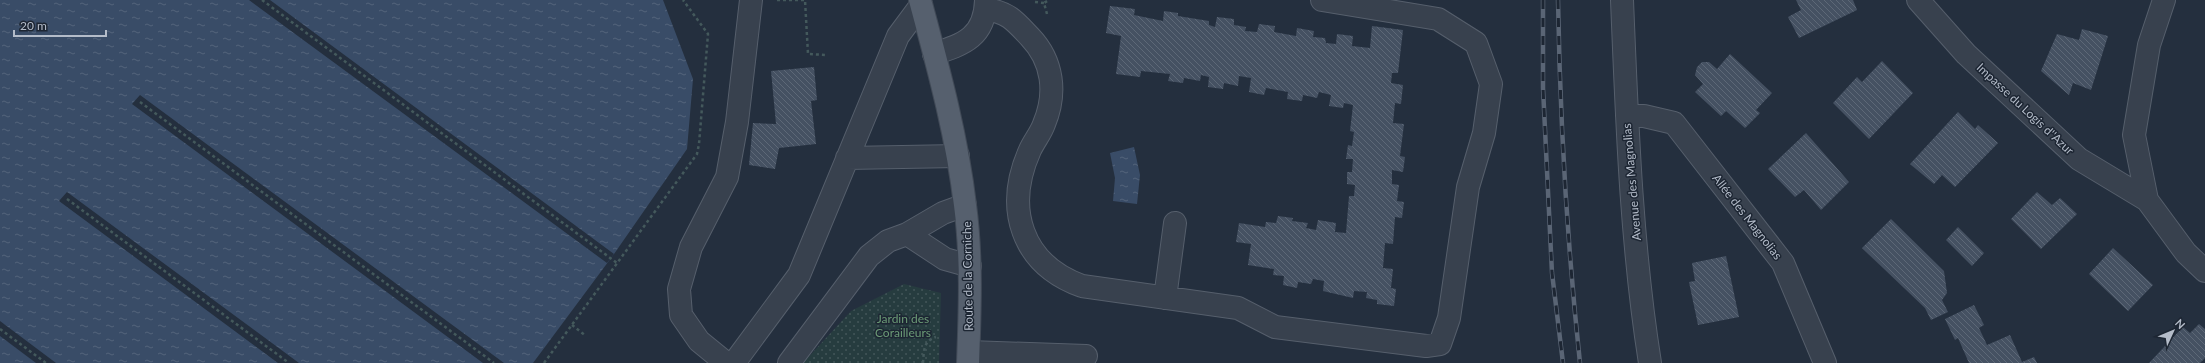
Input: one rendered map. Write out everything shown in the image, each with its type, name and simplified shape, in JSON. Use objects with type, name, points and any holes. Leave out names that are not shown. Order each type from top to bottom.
[{"type":"main road","name":"Route de la Corniche","points":[[920,2],[945,96],[958,156],[966,205],[970,266],[969,357]]},
{"type":"street","points":[[934,54],[969,40],[980,27],[986,4],[1003,12],[1038,45],[1047,61],[1052,81],[1051,102],[1044,124],[1029,150],[1023,171],[1019,194],[1020,222],[1028,246],[1043,264],[1064,279],[1082,286],[1238,308],[1275,327],[1426,346],[1440,344],[1449,318],[1468,188],[1484,133],[1491,84],[1476,43],[1438,19],[1322,0]]},
{"type":"street","name":"Avenue des Magnolias","points":[[1622,0],[1627,116],[1643,316],[1650,363]]},
{"type":"street","name":"Impasse du Logis d''Azur","points":[[1918,0],[1966,54],[2079,159],[2148,200]]},
{"type":"street","points":[[2164,0],[2148,46],[2134,135],[2148,200],[2186,253],[2205,272]]},
{"type":"street","points":[[734,363],[799,275],[898,36],[920,2]]},
{"type":"street","points":[[726,363],[699,341],[681,315],[679,289],[691,247],[727,177],[737,122],[746,3]]},
{"type":"street","name":"Allée des Magnolias","points":[[1627,116],[1644,116],[1674,122],[1783,263],[1825,363]]},
{"type":"street","points":[[847,158],[958,156]]},
{"type":"street","points":[[789,363],[869,256],[888,240],[907,234],[942,213],[966,205]]},
{"type":"street","points":[[1165,298],[1175,223]]},
{"type":"street","points":[[907,234],[945,260],[970,266]]},
{"type":"street","points":[[969,357],[1086,356]]},
{"type":"path","points":[[262,0],[617,263]]},
{"type":"path","points":[[544,363],[697,154],[708,34],[683,0]]},
{"type":"path","points":[[773,0],[805,0],[808,54],[827,55]]},
{"type":"path","points":[[140,102],[494,363]]},
{"type":"path","points":[[67,199],[289,363]]},
{"type":"path","points":[[572,325],[586,336]]},
{"type":"path","points":[[0,329],[46,363]]},
{"type":"path","points":[[923,363],[924,348],[927,342],[936,337]]},
{"type":"green space","name":"Jardin des Corailleurs","points":[[904,284],[941,293],[939,363],[803,363],[851,311]]},
{"type":"water","points":[[0,0],[663,0],[693,79],[687,149],[614,254],[533,363],[0,363]]},
{"type":"water","points":[[1134,147],[1140,175],[1137,204],[1113,201],[1115,178],[1110,153]]},
{"type":"pier","points":[[249,0],[270,0],[614,254],[607,263]]},
{"type":"pier","points":[[140,95],[504,363],[483,363],[132,104]]},
{"type":"pier","points":[[67,192],[299,363],[278,363],[59,201]]},
{"type":"pier","points":[[0,321],[56,363],[36,363],[0,336]]},
{"type":"building","points":[[1796,0],[1853,0],[1857,10],[1799,38],[1788,17],[1801,10]]},
{"type":"building","points":[[1110,6],[1135,9],[1134,15],[1163,21],[1164,11],[1178,13],[1178,16],[1209,21],[1209,25],[1215,27],[1217,17],[1234,19],[1234,25],[1246,27],[1245,31],[1257,32],[1259,24],[1275,26],[1274,32],[1296,36],[1297,28],[1314,31],[1313,37],[1325,38],[1326,43],[1336,44],[1337,34],[1353,36],[1352,46],[1370,48],[1372,26],[1403,30],[1398,73],[1392,73],[1391,83],[1403,85],[1401,104],[1395,103],[1393,123],[1404,124],[1400,156],[1405,157],[1403,172],[1392,170],[1392,184],[1399,185],[1397,201],[1404,202],[1402,218],[1395,217],[1393,244],[1385,243],[1383,268],[1393,269],[1391,288],[1396,289],[1394,306],[1377,304],[1377,300],[1366,298],[1367,292],[1354,291],[1353,298],[1323,291],[1324,281],[1313,279],[1311,284],[1298,282],[1297,288],[1283,285],[1284,276],[1273,275],[1274,269],[1248,265],[1251,244],[1236,242],[1239,223],[1265,227],[1266,222],[1276,223],[1278,216],[1293,218],[1292,221],[1308,223],[1306,228],[1316,230],[1318,220],[1336,223],[1335,232],[1346,233],[1349,196],[1354,196],[1355,185],[1347,184],[1347,172],[1352,172],[1353,159],[1346,159],[1348,145],[1352,146],[1354,132],[1350,131],[1353,105],[1344,103],[1343,108],[1329,106],[1331,95],[1319,92],[1317,98],[1303,95],[1302,101],[1287,99],[1288,92],[1266,88],[1264,95],[1249,92],[1251,78],[1239,76],[1238,86],[1224,83],[1223,89],[1208,87],[1209,77],[1201,75],[1200,81],[1184,78],[1183,83],[1168,81],[1170,74],[1141,71],[1140,77],[1116,74],[1121,36],[1106,33]]},
{"type":"building","points":[[2082,29],[2108,36],[2091,90],[2073,83],[2069,95],[2041,71],[2057,34],[2079,40]]},
{"type":"building","points":[[1730,54],[1772,93],[1756,110],[1760,113],[1745,128],[1726,111],[1721,116],[1695,92],[1703,84],[1695,75],[1697,67],[1702,62],[1709,62],[1717,69]]},
{"type":"building","points":[[1882,61],[1913,93],[1869,139],[1833,103],[1857,77],[1862,82]]},
{"type":"building","points":[[814,67],[817,100],[811,101],[816,144],[779,148],[775,169],[749,165],[753,123],[776,124],[771,71]]},
{"type":"building","points":[[1958,112],[1975,129],[1978,125],[1998,143],[1955,187],[1942,175],[1934,184],[1910,164]]},
{"type":"building","points":[[1806,133],[1849,182],[1821,210],[1804,190],[1795,197],[1768,169]]},
{"type":"building","points":[[2037,192],[2052,205],[2060,198],[2077,214],[2041,249],[2011,219]]},
{"type":"building","points":[[1891,219],[1944,271],[1947,293],[1942,300],[1948,312],[1931,320],[1925,308],[1862,248]]},
{"type":"building","points":[[1958,227],[1984,253],[1972,266],[1946,240]]},
{"type":"building","points":[[2113,248],[2153,285],[2128,311],[2089,274]]},
{"type":"building","points":[[1726,256],[1739,317],[1698,325],[1689,282],[1695,281],[1692,263]]},
{"type":"building","points":[[1974,305],[1984,325],[1979,328],[1987,345],[2010,335],[2022,362],[2034,357],[2037,363],[1969,363],[1958,338],[1955,340],[1945,319]]},
{"type":"building","points":[[2199,324],[2205,329],[2205,358],[2200,363],[2149,363],[2183,327],[2190,333]]},
{"type":"railway","points":[[1543,0],[1543,88],[1552,273],[1563,363]]},
{"type":"railway","points":[[1558,0],[1560,91],[1565,182],[1571,272],[1580,363]]}]
